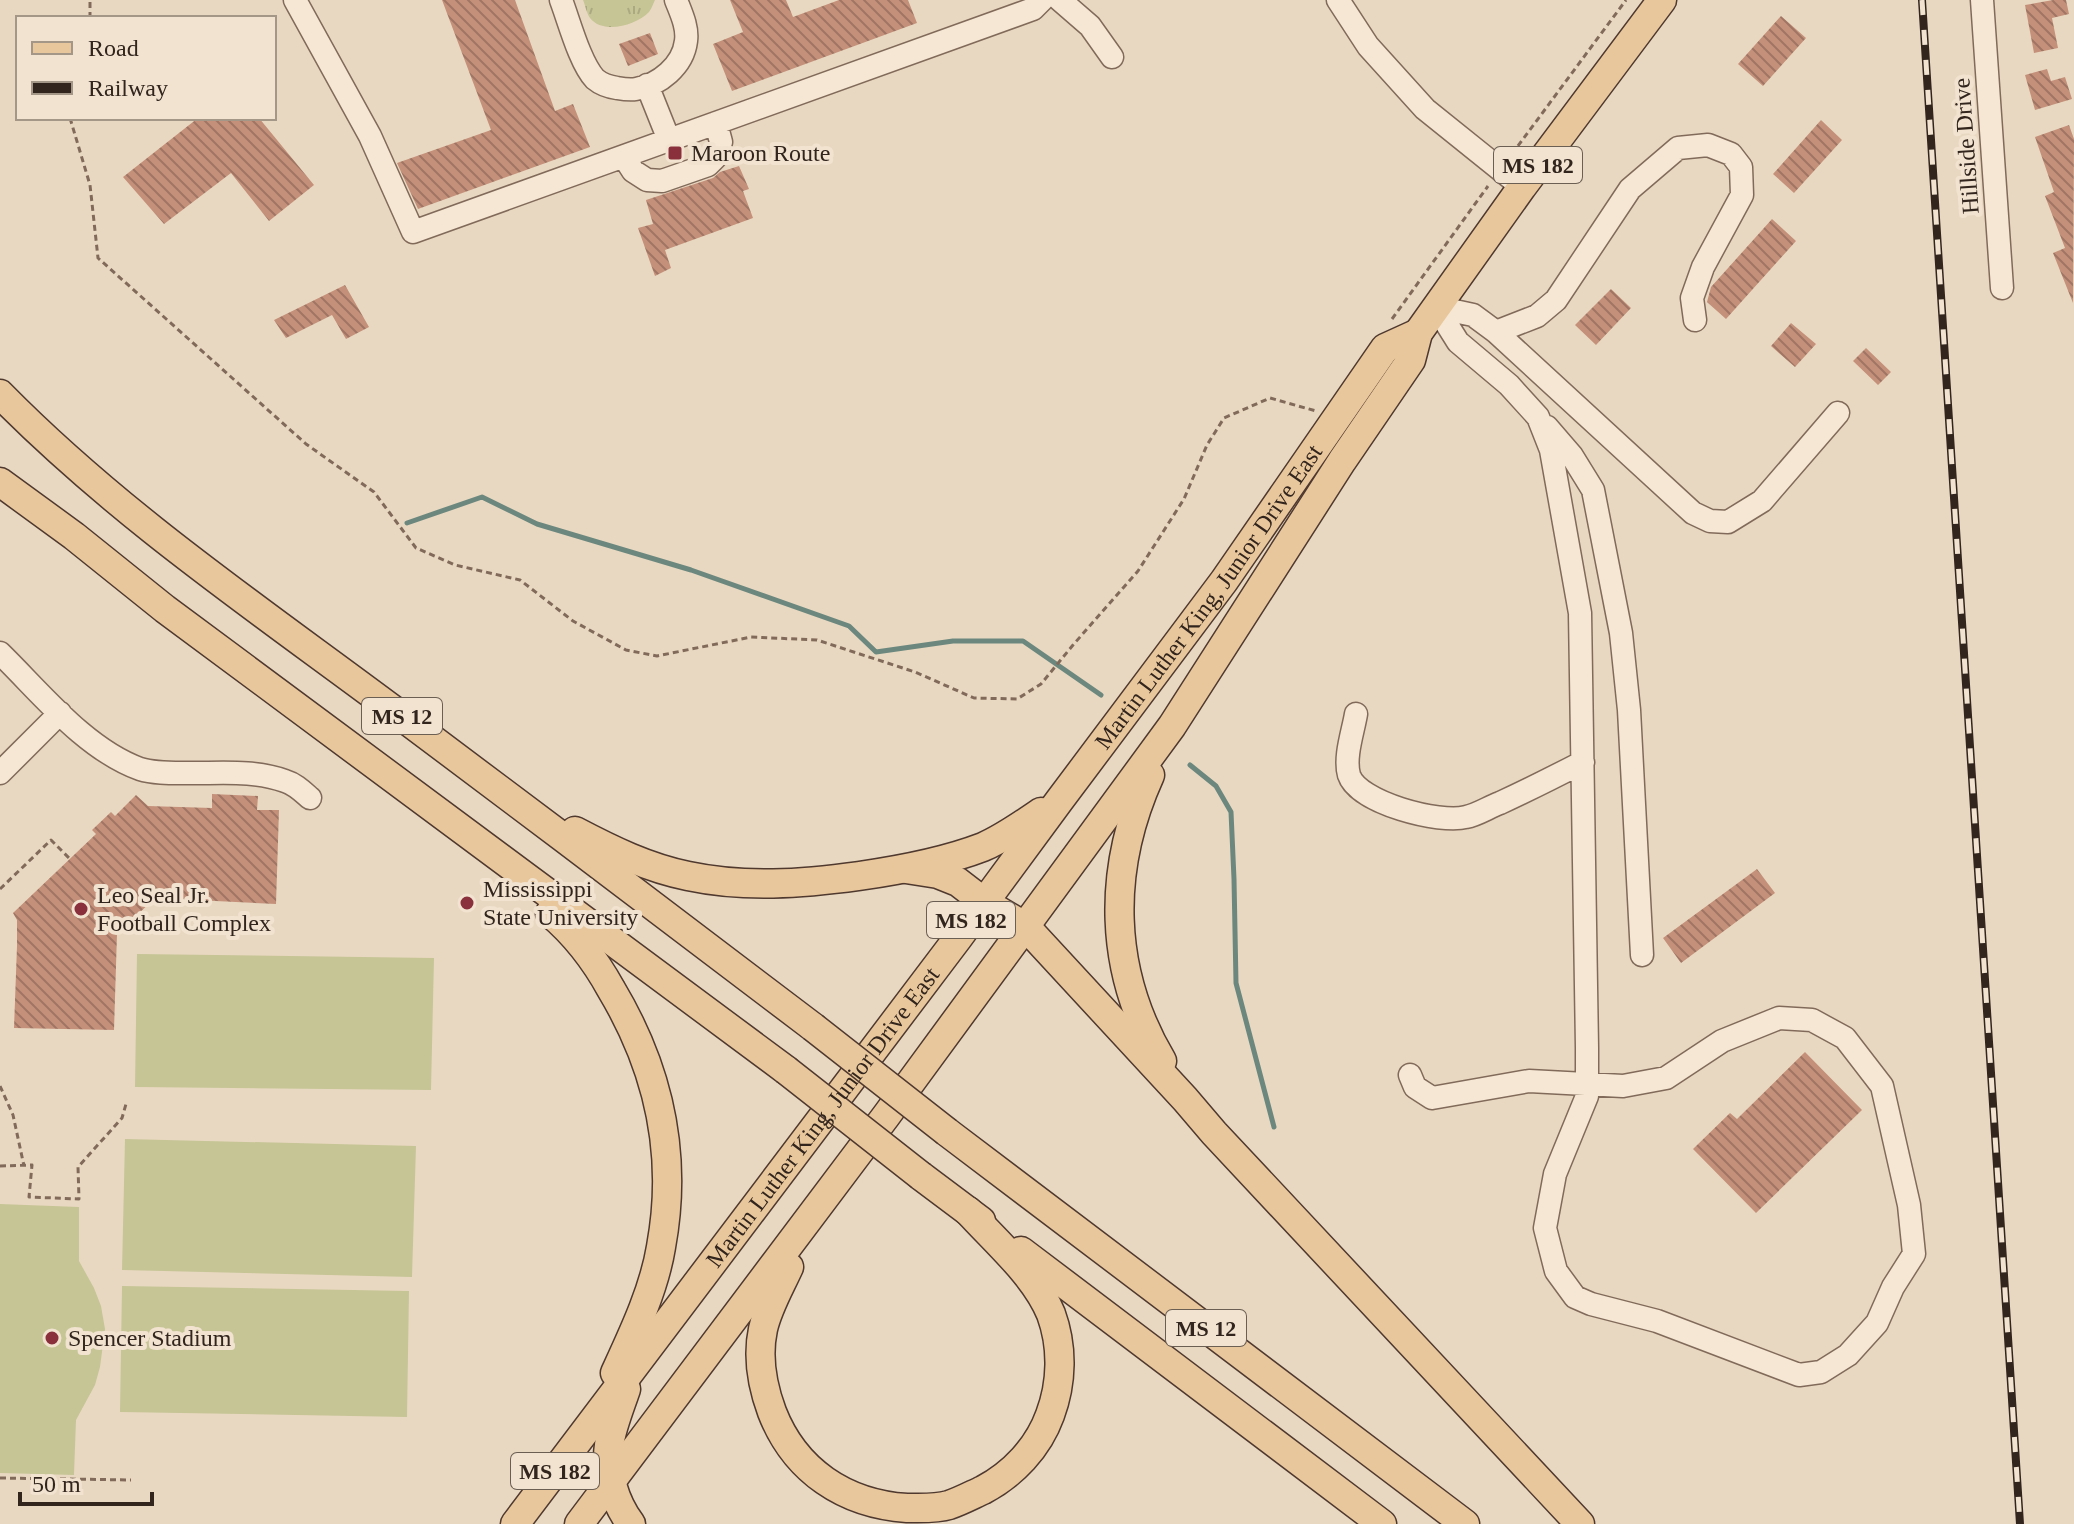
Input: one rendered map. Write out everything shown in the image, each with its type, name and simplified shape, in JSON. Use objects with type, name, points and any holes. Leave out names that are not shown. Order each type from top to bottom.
[{"type":"main road","name":"Martin Luther King, Junior Drive East","points":[[579,1524],[814,1213],[1172,726],[1342,461],[1411,360],[1418,333],[1511,178],[1662,0]]},
{"type":"main road","name":"Martin Luther King, Junior Drive East","points":[[515,1524],[1224,581],[1385,348],[1418,333]]},
{"type":"main road","name":"MS 12","points":[[0,394],[113,498],[245,603],[391,708],[1465,1524]]},
{"type":"main road","name":"MS 12","points":[[0,466],[74,536],[165,609],[786,1070],[921,1176],[1382,1524]]},
{"type":"main road","points":[[0,482],[74,536]]},
{"type":"main road","points":[[391,708],[572,829],[602,845],[659,869],[720,882],[758,885],[818,882],[906,869],[991,843],[1059,801]]},
{"type":"main road","points":[[1172,726],[1137,804],[1122,863],[1119,910],[1122,961],[1134,998],[1149,1038],[1185,1099]]},
{"type":"main road","points":[[443,817],[485,861],[557,919],[580,942],[630,1022],[652,1075],[665,1133],[667,1166],[661,1250],[637,1326],[594,1418]]},
{"type":"main road","points":[[906,869],[938,874],[958,882],[1026,927],[1580,1524]]},
{"type":"main road","points":[[814,1213],[763,1327],[760,1351],[768,1402],[788,1444],[821,1478],[863,1500],[891,1507],[922,1509],[948,1505],[970,1497],[1013,1470],[1045,1430],[1059,1382],[1058,1335],[1041,1294],[968,1211]]},
{"type":"main road","points":[[631,1524],[611,1482],[609,1444],[632,1369]]},
{"type":"street","points":[[295,0],[370,136],[413,232],[1033,9],[1042,0]]},
{"type":"street","points":[[561,0],[587,67],[597,81],[634,90],[660,80],[682,55],[686,25],[676,0]]},
{"type":"street","points":[[1060,0],[1090,26],[1112,57]]},
{"type":"street","points":[[1080,0],[1090,26]]},
{"type":"street","points":[[1338,0],[1368,46],[1425,109],[1511,178]]},
{"type":"street","name":"Hillside Drive","points":[[1982,0],[2002,288]]},
{"type":"street","points":[[647,85],[669,140]]},
{"type":"street","points":[[624,157],[633,171],[647,180],[662,181],[708,165],[715,158],[721,142],[716,123]]},
{"type":"street","points":[[1496,332],[1537,316],[1556,300],[1630,189],[1678,148],[1708,145],[1731,154],[1741,167],[1742,195],[1703,267],[1692,298],[1695,320]]},
{"type":"street","points":[[1436,307],[1473,315],[1496,332],[1693,513],[1710,521],[1728,522],[1762,501],[1838,413]]},
{"type":"street","points":[[1436,307],[1458,342],[1509,385],[1572,456],[1593,490],[1621,633],[1629,710],[1642,955]]},
{"type":"street","points":[[1410,1075],[1415,1087],[1432,1098],[1529,1081],[1587,1083],[1623,1086],[1666,1078],[1722,1041],[1779,1018],[1812,1020],[1845,1038],[1882,1086],[1909,1205],[1914,1254],[1893,1287],[1877,1323],[1848,1355],[1821,1372],[1799,1375],[1657,1321],[1591,1304],[1575,1297],[1556,1271],[1545,1228],[1555,1174],[1587,1096],[1587,1083],[1583,762],[1580,613],[1551,450],[1538,417]]},
{"type":"street","points":[[0,653],[100,749],[143,770],[266,776],[286,781],[310,798]]},
{"type":"street","points":[[0,773],[60,713]]},
{"type":"street","points":[[1356,714],[1348,757],[1349,776],[1359,790],[1392,806],[1432,818],[1465,818],[1583,762]]},
{"type":"path","points":[[1388,324],[1511,178],[1626,0]]},
{"type":"path","points":[[71,120],[90,185],[98,258],[306,444],[374,492],[416,548],[455,565],[520,580],[573,621],[626,650],[657,656],[751,637],[817,640],[915,672],[974,698],[1017,699],[1047,678],[1138,571],[1184,499],[1207,445],[1224,418],[1270,398],[1323,413]]},
{"type":"path","points":[[0,889],[51,840],[69,858]]},
{"type":"path","points":[[0,1086],[13,1115],[24,1166]]},
{"type":"path","points":[[0,1166],[32,1165],[29,1197],[79,1199],[78,1167],[122,1118],[126,1104]]},
{"type":"path","points":[[0,1478],[131,1480]]},
{"type":"green space","points":[[583,0],[655,0],[644,17],[611,27],[590,18]]},
{"type":"green space","points":[[137,954],[434,958],[431,1090],[135,1087]]},
{"type":"green space","points":[[125,1139],[416,1146],[412,1277],[122,1270]]},
{"type":"green space","name":"Spencer Stadium","points":[[0,1204],[79,1207],[79,1261],[101,1306],[105,1329],[95,1385],[76,1420],[74,1475],[0,1473]]},
{"type":"green space","points":[[122,1286],[409,1291],[407,1417],[120,1412]]},
{"type":"building","points":[[442,0],[515,0],[555,111],[573,104],[590,147],[418,209],[397,163],[491,130]]},
{"type":"building","points":[[730,0],[786,0],[793,17],[839,0],[908,0],[917,23],[732,91],[713,44],[743,32]]},
{"type":"building","points":[[2066,0],[2069,14],[2052,18],[2058,48],[2034,53],[2025,5]]},
{"type":"building","points":[[1781,16],[1806,38],[1763,86],[1738,64]]},
{"type":"building","points":[[650,33],[658,54],[628,66],[619,44]]},
{"type":"building","points":[[2047,69],[2051,81],[2065,77],[2072,99],[2035,110],[2025,75]]},
{"type":"building","points":[[195,120],[261,120],[314,185],[269,221],[231,173],[164,224],[123,177]]},
{"type":"building","points":[[1821,120],[1842,140],[1794,193],[1773,174]]},
{"type":"building","points":[[2069,125],[2074,139],[2073,303],[2053,253],[2065,248],[2045,196],[2054,192],[2035,137]]},
{"type":"building","points":[[739,166],[749,189],[743,191],[753,218],[665,250],[671,268],[655,276],[638,228],[653,224],[646,200]]},
{"type":"building","points":[[1772,219],[1796,241],[1726,319],[1707,302],[1711,287]]},
{"type":"building","points":[[345,285],[369,327],[346,339],[332,315],[286,338],[274,320]]},
{"type":"building","points":[[1611,289],[1631,308],[1596,345],[1575,325]]},
{"type":"building","points":[[1791,323],[1816,344],[1795,367],[1771,346]]},
{"type":"building","points":[[1866,348],[1891,372],[1878,385],[1853,361]]},
{"type":"building","name":"Leo Seal Jr. Football Complex","points":[[212,794],[258,796],[257,810],[279,810],[276,904],[155,898],[117,934],[114,1030],[14,1028],[17,920],[13,913],[96,834],[92,830],[111,812],[115,816],[136,795],[148,806],[212,808]]},
{"type":"building","points":[[1757,869],[1775,893],[1681,963],[1663,938]]},
{"type":"building","points":[[1805,1052],[1862,1110],[1756,1213],[1693,1149],[1730,1113],[1737,1119]]},
{"type":"waterway","points":[[407,523],[482,497],[537,524],[691,570],[849,626],[876,652],[953,641],[1023,641],[1101,695]]},
{"type":"waterway","points":[[1190,765],[1216,786],[1231,812],[1236,983],[1274,1127]]},
{"type":"railway","points":[[1922,0],[2020,1524]]},
{"type":"place","name":"Maroon Route","points":[[675,153]]},
{"type":"place","name":"Mississippi State University","points":[[467,903]]},
{"type":"place","name":"Leo Seal Jr. Football Complex","points":[[81,909]]},
{"type":"place","name":"Spencer Stadium","points":[[52,1338]]}]
